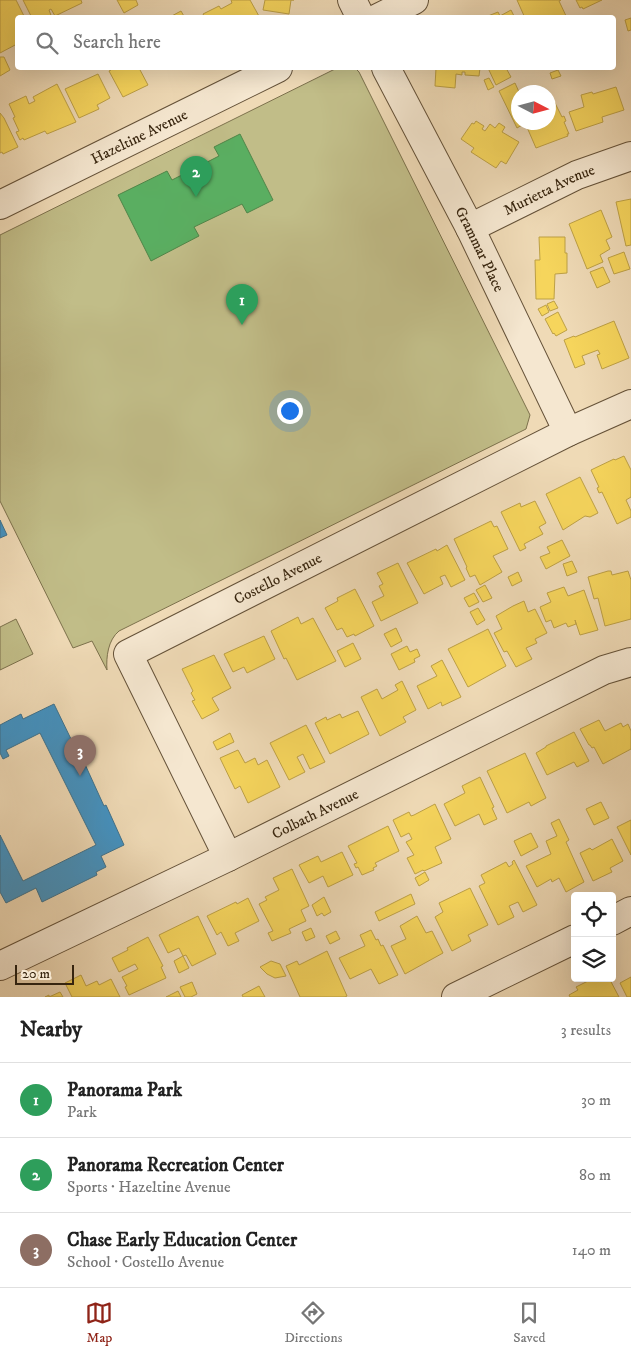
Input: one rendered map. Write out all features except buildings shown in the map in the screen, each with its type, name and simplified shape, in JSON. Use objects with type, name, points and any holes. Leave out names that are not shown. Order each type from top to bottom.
[{"type":"street","points":[[352,0],[360,15]]},
{"type":"street","points":[[384,15],[414,0]]},
{"type":"street","name":"Hazeltine Avenue","points":[[0,205],[274,70]]},
{"type":"street","name":"Grammar Place","points":[[387,70],[470,228],[568,432]]},
{"type":"street","name":"Murietta Avenue","points":[[470,228],[577,175],[631,156]]},
{"type":"street","name":"Costello Avenue","points":[[228,857],[128,654],[568,432],[631,404]]},
{"type":"street","name":"Colbath Avenue","points":[[0,966],[228,857],[604,670],[631,662]]},
{"type":"street","points":[[616,919],[631,911]]},
{"type":"street","points":[[456,997],[571,941]]},
{"type":"shaded area","points":[[333,70],[357,70],[530,415],[526,429],[119,631],[112,639],[108,649],[107,670],[92,641],[73,648],[0,501],[0,235]]},
{"type":"shaded area","points":[[16,619],[33,654],[0,670],[0,627]]},
{"type":"place","name":"Panorama Recreation Center","points":[[196,197]]},
{"type":"place","name":"Panorama Park","points":[[242,325]]},
{"type":"place","name":"Chase Early Education Center","points":[[80,776]]}]
